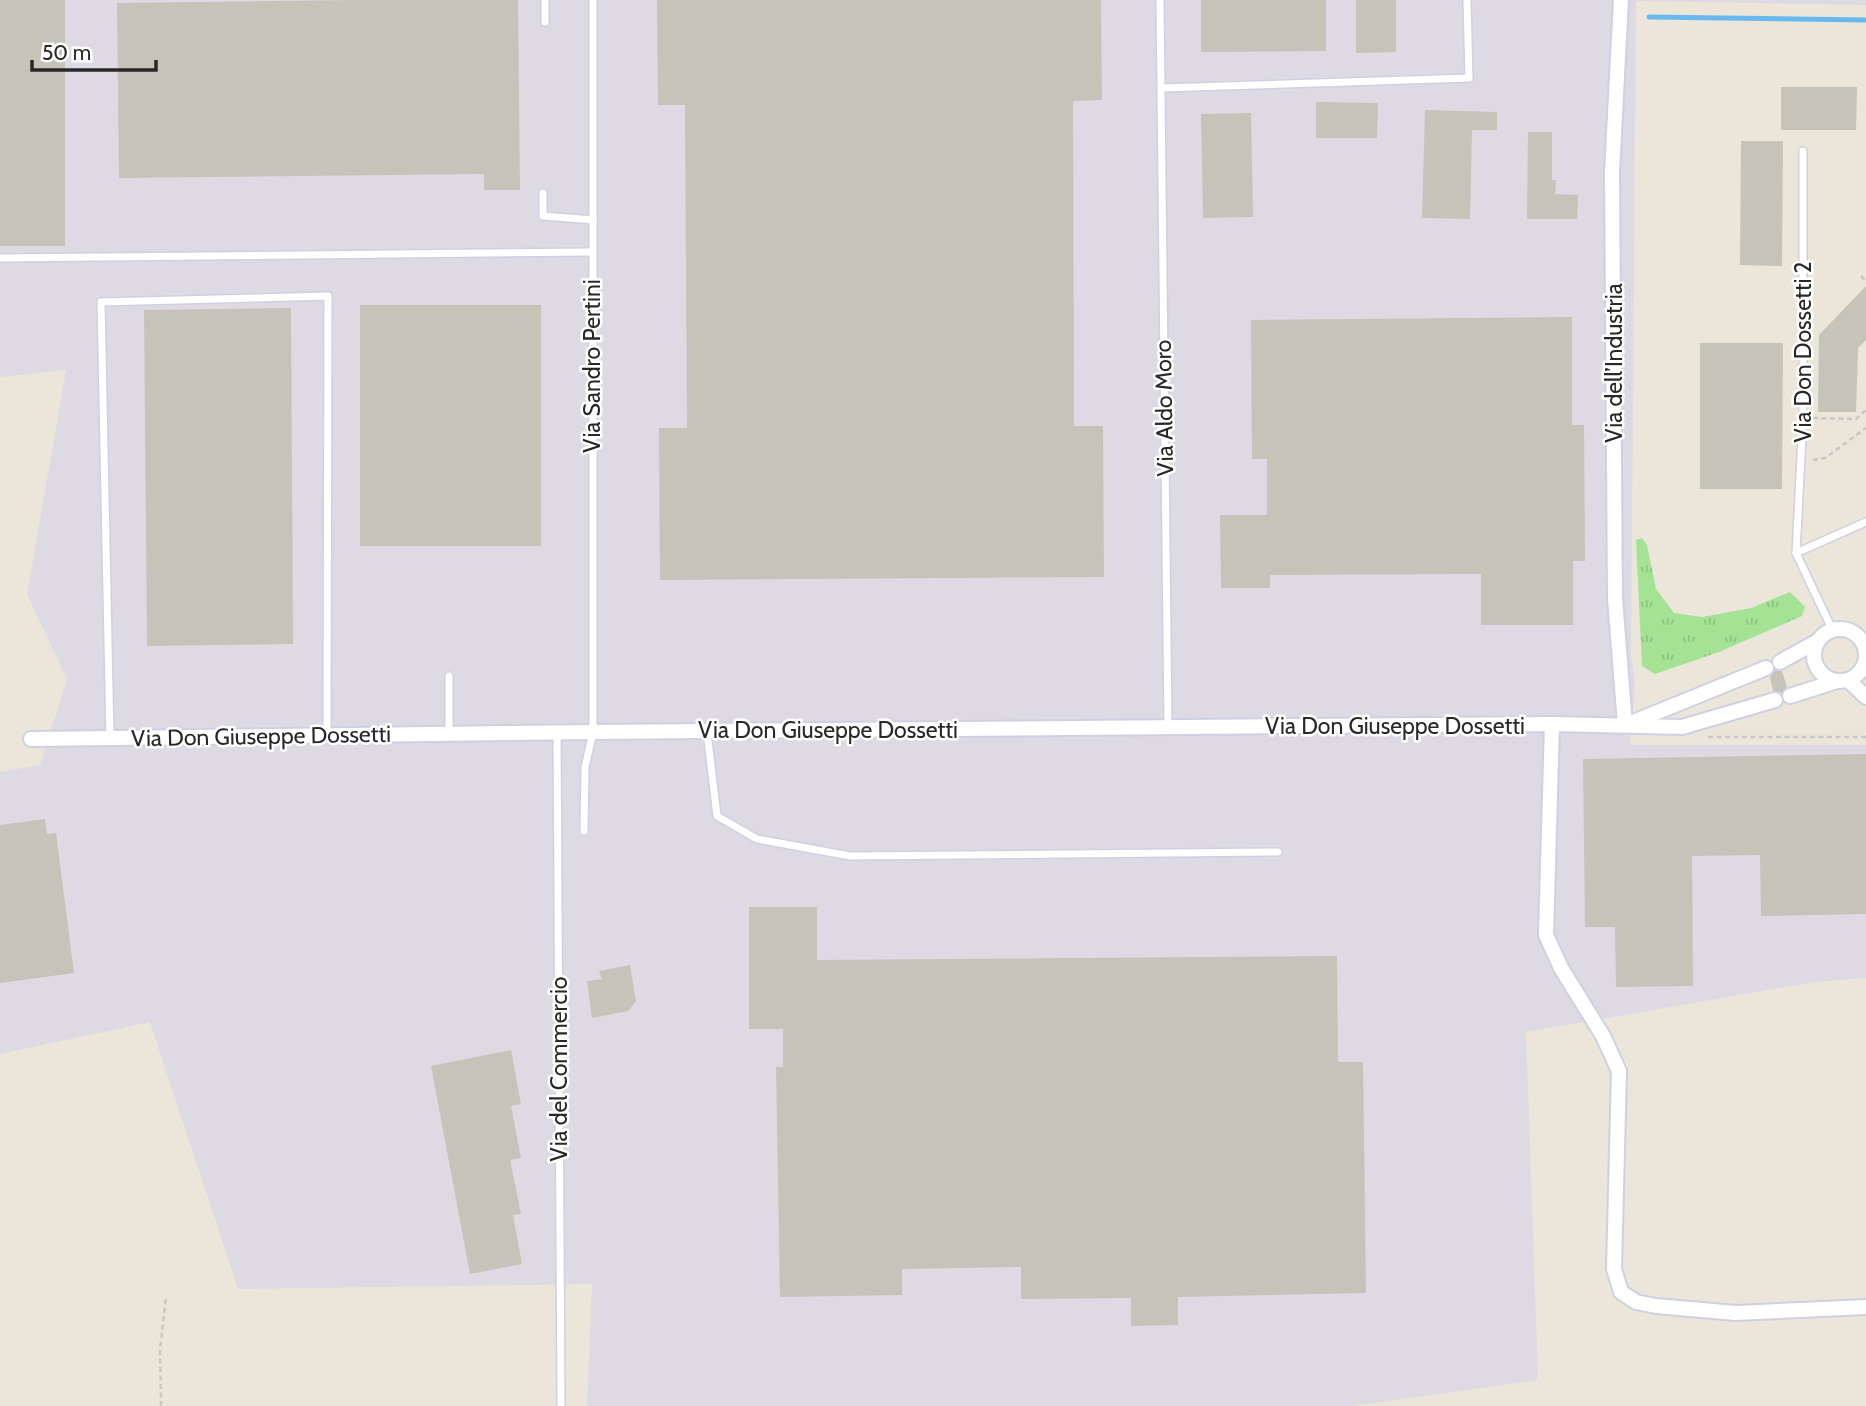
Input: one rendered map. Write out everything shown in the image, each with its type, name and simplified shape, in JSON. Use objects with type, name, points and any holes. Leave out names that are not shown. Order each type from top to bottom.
[{"type":"street","name":"Via dell’Industria","points":[[1620,0],[1612,172],[1615,598],[1625,725]]},
{"type":"street","name":"Via Don Giuseppe Dossetti","points":[[31,739],[1552,724],[1682,727],[1854,677],[1865,666],[1866,651],[1859,636],[1859,629],[1832,629],[1816,642],[1773,665],[1625,725]]},
{"type":"street","points":[[1816,642],[1816,668],[1829,679],[1842,681],[1866,697]]},
{"type":"street","points":[[1552,724],[1546,935],[1561,968],[1603,1036],[1619,1071],[1614,1269],[1621,1292],[1636,1302],[1656,1306],[1736,1313],[1866,1307]]},
{"type":"lane","points":[[545,0],[545,22]]},
{"type":"lane","name":"Via Sandro Pertini","points":[[584,831],[585,768],[593,732],[593,0]]},
{"type":"lane","name":"Via Aldo Moro","points":[[1160,0],[1168,727]]},
{"type":"lane","points":[[1161,88],[1469,78],[1467,0]]},
{"type":"lane","name":"Via Don Dossetti 2","points":[[1803,151],[1803,418],[1796,553],[1832,629]]},
{"type":"lane","points":[[543,193],[543,216],[593,220]]},
{"type":"lane","points":[[0,258],[592,252]]},
{"type":"lane","points":[[110,738],[101,302],[328,296],[325,676],[327,735]]},
{"type":"lane","points":[[1796,553],[1866,522]]},
{"type":"lane","points":[[449,676],[449,734]]},
{"type":"lane","points":[[706,731],[718,816],[757,839],[850,856],[1278,852]]},
{"type":"lane","name":"Via del Commercio","points":[[557,732],[561,1406]]},
{"type":"path","points":[[1861,276],[1866,281]]},
{"type":"path","points":[[1803,418],[1856,419],[1866,410]]},
{"type":"path","points":[[1802,461],[1825,458],[1866,428]]},
{"type":"path","points":[[1697,736],[1866,737]]},
{"type":"path","points":[[161,1406],[160,1350],[166,1297]]},
{"type":"shaded area","points":[[0,0],[1866,0],[1866,5],[1636,1],[1631,654],[1635,683],[1630,745],[1866,745],[1866,978],[1815,982],[1526,1032],[1538,1380],[1352,1406],[587,1406],[592,1284],[238,1289],[150,1022],[0,1054],[0,772],[40,765],[67,679],[27,595],[66,370],[0,377]]},
{"type":"green space","points":[[1642,538],[1647,545],[1656,589],[1674,613],[1702,617],[1751,608],[1790,592],[1805,607],[1802,616],[1719,652],[1655,674],[1642,666],[1636,540]]},
{"type":"building","points":[[0,0],[65,0],[65,246],[0,246]]},
{"type":"building","points":[[518,0],[520,190],[484,190],[484,174],[119,178],[117,3]]},
{"type":"building","points":[[657,0],[1101,0],[1102,100],[1073,101],[1074,426],[1103,426],[1104,577],[660,580],[659,428],[687,428],[685,105],[658,105]]},
{"type":"building","points":[[1201,0],[1326,0],[1326,51],[1201,52]]},
{"type":"building","points":[[1356,0],[1396,0],[1396,52],[1356,53]]},
{"type":"building","points":[[1781,87],[1857,87],[1856,130],[1781,130]]},
{"type":"building","points":[[1316,102],[1378,103],[1377,138],[1316,138]]},
{"type":"building","points":[[1425,110],[1497,112],[1497,130],[1472,130],[1470,219],[1422,218]]},
{"type":"building","points":[[1251,113],[1253,217],[1203,218],[1201,114]]},
{"type":"building","points":[[1528,132],[1552,132],[1552,180],[1556,180],[1555,194],[1578,195],[1577,219],[1527,219]]},
{"type":"building","points":[[1741,141],[1783,141],[1782,266],[1740,265]]},
{"type":"building","points":[[1866,286],[1866,340],[1858,348],[1856,412],[1818,412],[1819,335]]},
{"type":"building","points":[[360,305],[541,305],[541,546],[360,546]]},
{"type":"building","points":[[291,308],[293,644],[147,646],[144,310]]},
{"type":"building","points":[[1572,317],[1572,425],[1584,425],[1585,561],[1573,561],[1573,625],[1481,625],[1481,574],[1270,575],[1270,588],[1221,588],[1220,515],[1267,515],[1267,459],[1252,459],[1251,320]]},
{"type":"building","points":[[1700,343],[1783,343],[1782,489],[1700,489]]},
{"type":"building","points":[[1775,670],[1782,671],[1787,687],[1781,693],[1773,691],[1770,677]]},
{"type":"building","points":[[1866,754],[1866,914],[1761,916],[1760,855],[1692,856],[1693,986],[1616,987],[1615,927],[1585,927],[1583,759]]},
{"type":"building","points":[[45,819],[47,834],[56,833],[74,973],[0,983],[0,825]]},
{"type":"building","points":[[749,907],[817,907],[817,960],[1337,956],[1338,1062],[1363,1062],[1366,1293],[1178,1297],[1178,1325],[1131,1326],[1131,1298],[1021,1299],[1021,1267],[902,1269],[902,1295],[780,1297],[776,1067],[783,1067],[783,1029],[749,1029]]},
{"type":"building","points":[[630,965],[636,1001],[628,1011],[592,1018],[587,981],[602,979],[599,971]]},
{"type":"building","points":[[511,1050],[521,1104],[511,1106],[521,1158],[510,1160],[521,1214],[513,1215],[522,1264],[470,1274],[431,1066]]},
{"type":"waterway","points":[[1649,17],[1866,20]]}]
